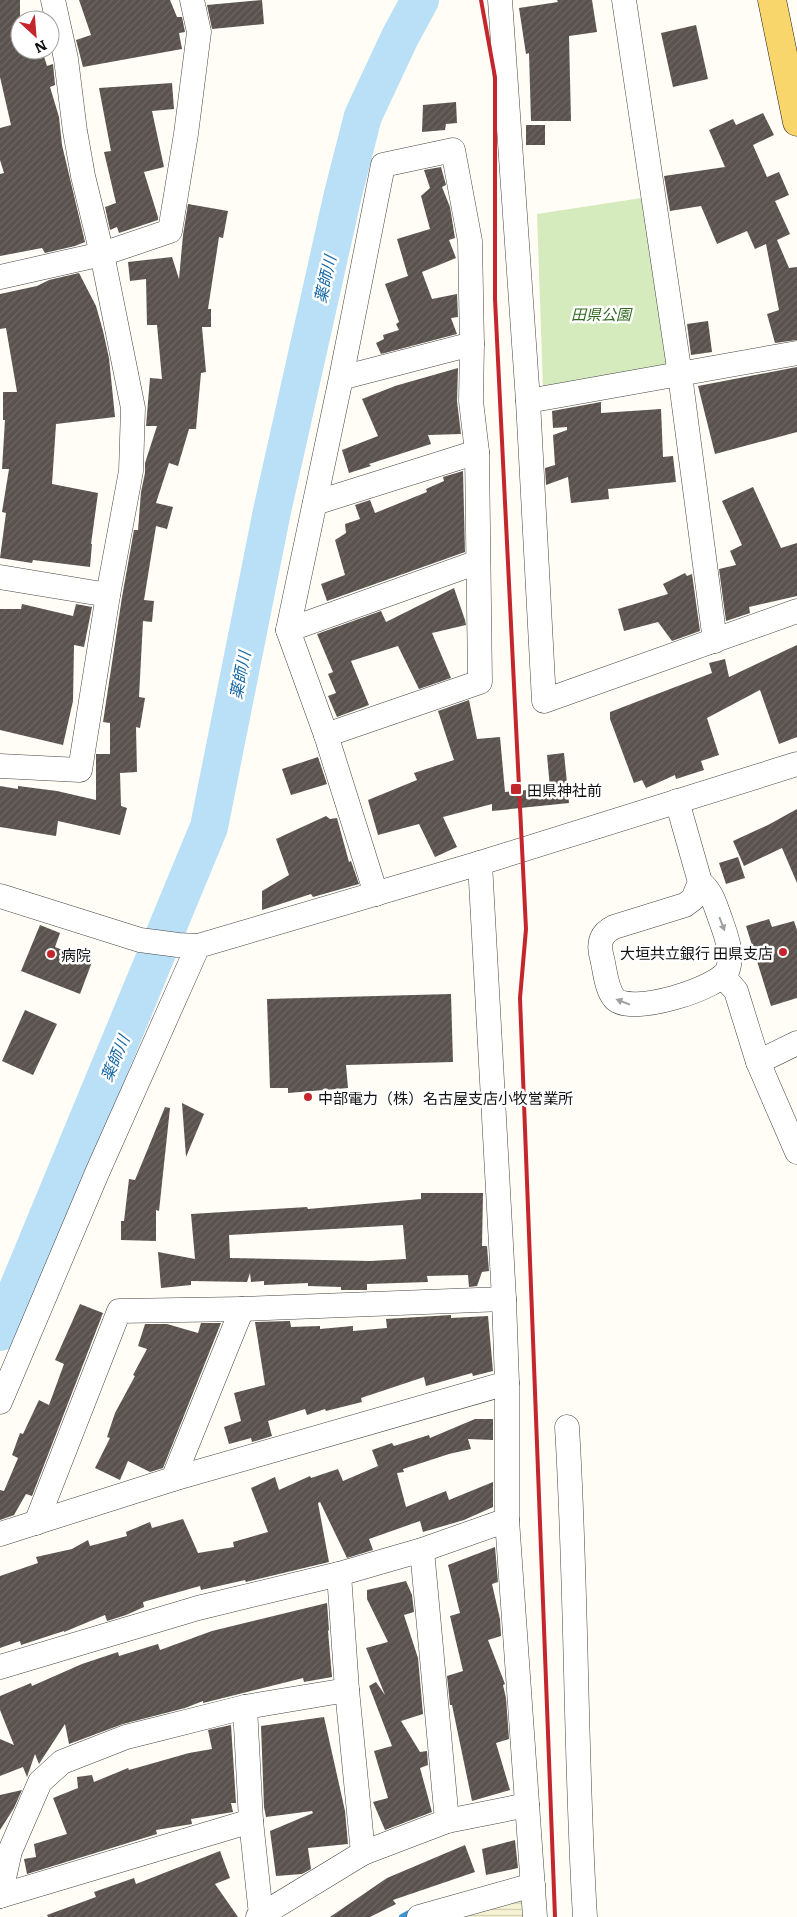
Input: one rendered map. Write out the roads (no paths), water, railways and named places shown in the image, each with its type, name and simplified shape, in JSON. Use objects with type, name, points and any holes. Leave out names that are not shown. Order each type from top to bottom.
[{"type":"main road","points":[[772,0],[788,33],[797,122]]},
{"type":"street","points":[[0,766],[80,770],[108,595],[131,471],[133,408],[102,254],[83,176],[66,59],[53,0]]},
{"type":"street","points":[[0,277],[102,254],[170,231],[186,134],[199,32],[192,0]]},
{"type":"street","points":[[500,0],[528,401],[544,701],[797,612]]},
{"type":"street","points":[[624,0],[680,375],[715,641]]},
{"type":"street","points":[[326,736],[480,682],[477,452],[472,401],[470,241],[454,150],[383,165],[288,630],[326,736],[376,894]]},
{"type":"street","points":[[341,378],[472,344]]},
{"type":"street","points":[[528,401],[797,353]]},
{"type":"street","points":[[315,503],[477,452]]},
{"type":"street","points":[[288,630],[478,562]]},
{"type":"street","points":[[0,577],[108,595]]},
{"type":"street","points":[[0,896],[140,940],[198,946],[480,864],[797,764]]},
{"type":"street","points":[[677,801],[700,882],[710,890],[725,931],[729,949],[728,970],[721,978],[708,986],[646,1005],[632,1006],[614,999],[607,982],[599,949],[600,940],[606,931],[685,905],[693,900],[700,882]]},
{"type":"street","points":[[480,864],[504,1299],[507,1383],[507,1520],[535,1917]]},
{"type":"street","points":[[0,1402],[97,1173],[198,946]]},
{"type":"street","points":[[721,978],[729,983],[736,992],[758,1062],[797,1152]]},
{"type":"street","points":[[758,1062],[797,1043]]},
{"type":"street","points":[[36,1523],[119,1311],[242,1309],[504,1299]]},
{"type":"street","points":[[173,1479],[242,1309]]},
{"type":"street","points":[[0,1534],[173,1479],[507,1383]]},
{"type":"street","points":[[567,1427],[574,1531],[580,1842],[585,1917]]},
{"type":"street","points":[[0,1667],[198,1608],[339,1574],[422,1550],[507,1520]]},
{"type":"street","points":[[422,1550],[447,1821]]},
{"type":"street","points":[[339,1574],[347,1690],[363,1853]]},
{"type":"street","points":[[251,1821],[0,1896],[10,1851],[40,1782],[62,1762],[126,1737],[245,1707],[347,1690]]},
{"type":"street","points":[[245,1707],[251,1821],[259,1916],[363,1853],[447,1821],[527,1805]]},
{"type":"street","points":[[418,1917],[533,1885]]},
{"type":"waterway","name":"薬師川","points":[[0,1332],[209,827],[272,511],[343,194],[363,116],[400,37],[420,0]]},
{"type":"waterway","points":[[402,1917],[415,1910]]},
{"type":"railway","points":[[481,0],[495,77],[495,299],[526,929],[520,998],[555,1917]]},
{"type":"place","name":"田県神社前","points":[[516,789]]},
{"type":"place","name":"大垣共立銀行 田県支店","points":[[783,952]]},
{"type":"place","name":"病院","points":[[51,954]]},
{"type":"place","name":"中部電力（株）名古屋支店小牧営業所","points":[[308,1097]]},
{"type":"park label","name":"田県公園","points":[[601,313]]}]
